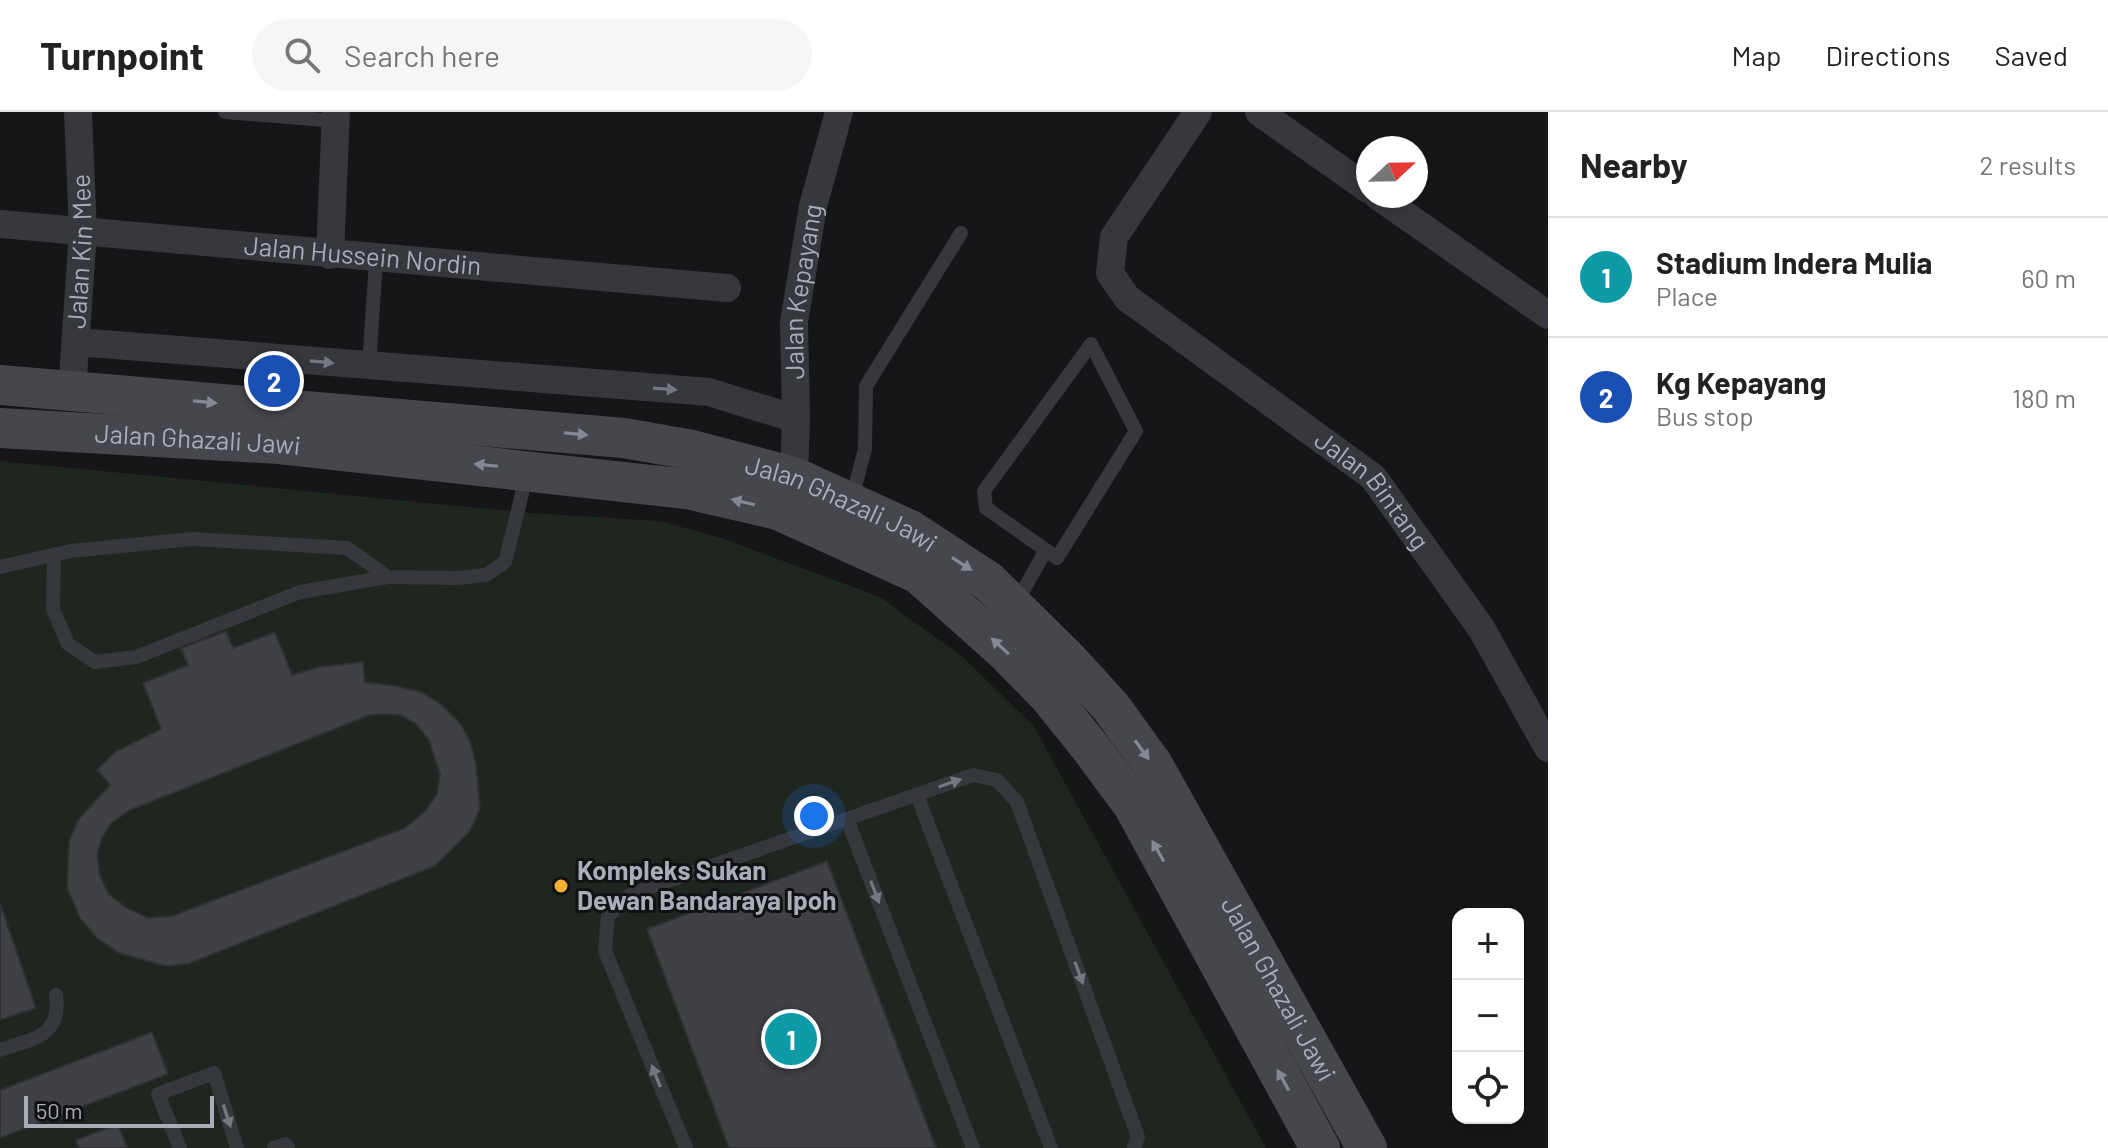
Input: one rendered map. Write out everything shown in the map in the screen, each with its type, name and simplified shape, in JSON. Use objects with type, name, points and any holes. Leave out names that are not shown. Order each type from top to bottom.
[{"type":"main road","name":"Jalan Ghazali Jawi","points":[[0,385],[624,438],[692,450],[794,477],[910,530],[988,581],[1111,707],[1153,765],[1367,1148]]},
{"type":"main road","points":[[0,410],[34,412],[46,409],[63,402],[72,391],[84,405],[101,416],[158,423],[169,438]]},
{"type":"main road","name":"Jalan Ghazali Jawi","points":[[0,428],[279,444],[529,469],[687,489],[778,510],[919,574],[1006,652],[1049,696],[1133,805],[1320,1148]]},
{"type":"main road","points":[[794,477],[805,501],[893,546],[919,574]]},
{"type":"main road","points":[[1316,1058],[1310,1070],[1339,1131],[1338,1148]]},
{"type":"street","name":"Jalan Kin Mee","points":[[72,391],[83,232],[78,112]]},
{"type":"street","name":"Jalan Kepayang","points":[[794,477],[794,322],[813,206],[839,112]]},
{"type":"street","name":"Jalan Bintang","points":[[1198,112],[1114,237],[1110,273],[1127,298],[1373,477],[1481,628],[1548,748]]},
{"type":"street","points":[[1259,112],[1356,181]]},
{"type":"street","points":[[330,255],[336,116]]},
{"type":"street","points":[[1395,208],[1548,315]]},
{"type":"street","name":"Jalan Hussein Nordin","points":[[0,224],[376,260],[727,288]]},
{"type":"street","points":[[77,342],[709,392],[796,419]]},
{"type":"lane","points":[[225,112],[336,116]]},
{"type":"lane","points":[[850,503],[865,449],[866,386],[961,233]]},
{"type":"lane","points":[[369,366],[376,260]]},
{"type":"lane","points":[[1091,344],[1136,431],[1057,558],[1046,550],[986,508],[984,491],[1091,344]]},
{"type":"lane","points":[[54,554],[53,609],[68,644],[95,662],[136,657],[300,592],[388,577],[457,578],[486,575],[505,562],[529,469]]},
{"type":"lane","points":[[0,567],[54,554],[192,539],[347,548],[388,577]]},
{"type":"lane","points":[[1014,607],[1046,550]]},
{"type":"lane","points":[[686,1148],[605,951],[608,916],[631,894],[973,775],[997,780],[1017,802],[1138,1137],[1134,1148]]},
{"type":"lane","points":[[917,795],[1051,1148]]},
{"type":"lane","points":[[847,819],[973,1148]]},
{"type":"lane","points":[[0,1050],[48,1032],[58,1010],[56,995]]},
{"type":"lane","points":[[180,1148],[158,1094],[214,1073],[237,1148]]},
{"type":"lane","points":[[274,1148],[286,1144],[288,1148]]},
{"type":"shaded area","name":"Kompleks Sukan Dewan Bandaraya Ipoh","points":[[0,461],[530,513],[660,521],[721,538],[880,597],[964,658],[1033,725],[1266,1148],[0,1148]]},
{"type":"building","points":[[226,631],[233,648],[275,632],[292,675],[319,667],[363,662],[365,682],[421,692],[441,704],[460,723],[470,741],[476,764],[480,809],[470,831],[435,866],[188,964],[166,966],[119,953],[97,938],[80,918],[67,888],[69,841],[78,820],[110,785],[97,770],[115,752],[161,729],[143,683],[188,665],[181,648]],"holes":[[[370,715],[400,715],[416,724],[429,740],[440,774],[437,794],[425,811],[405,828],[172,916],[148,918],[125,907],[109,894],[100,876],[97,855],[111,823],[130,810]]]},
{"type":"building","points":[[827,861],[936,1148],[729,1148],[647,929]]},
{"type":"building","points":[[0,903],[36,1008],[0,1020]]},
{"type":"building","points":[[152,1032],[168,1074],[0,1138],[0,1090]]},
{"type":"building","points":[[118,1124],[127,1148],[79,1148],[76,1140]]},
{"type":"place","name":"Kg Kepayang","points":[[274,381]]},
{"type":"place","name":"Kompleks Sukan Dewan Bandaraya Ipoh","points":[[561,886]]},
{"type":"place","name":"Stadium Indera Mulia","points":[[791,1039]]}]
